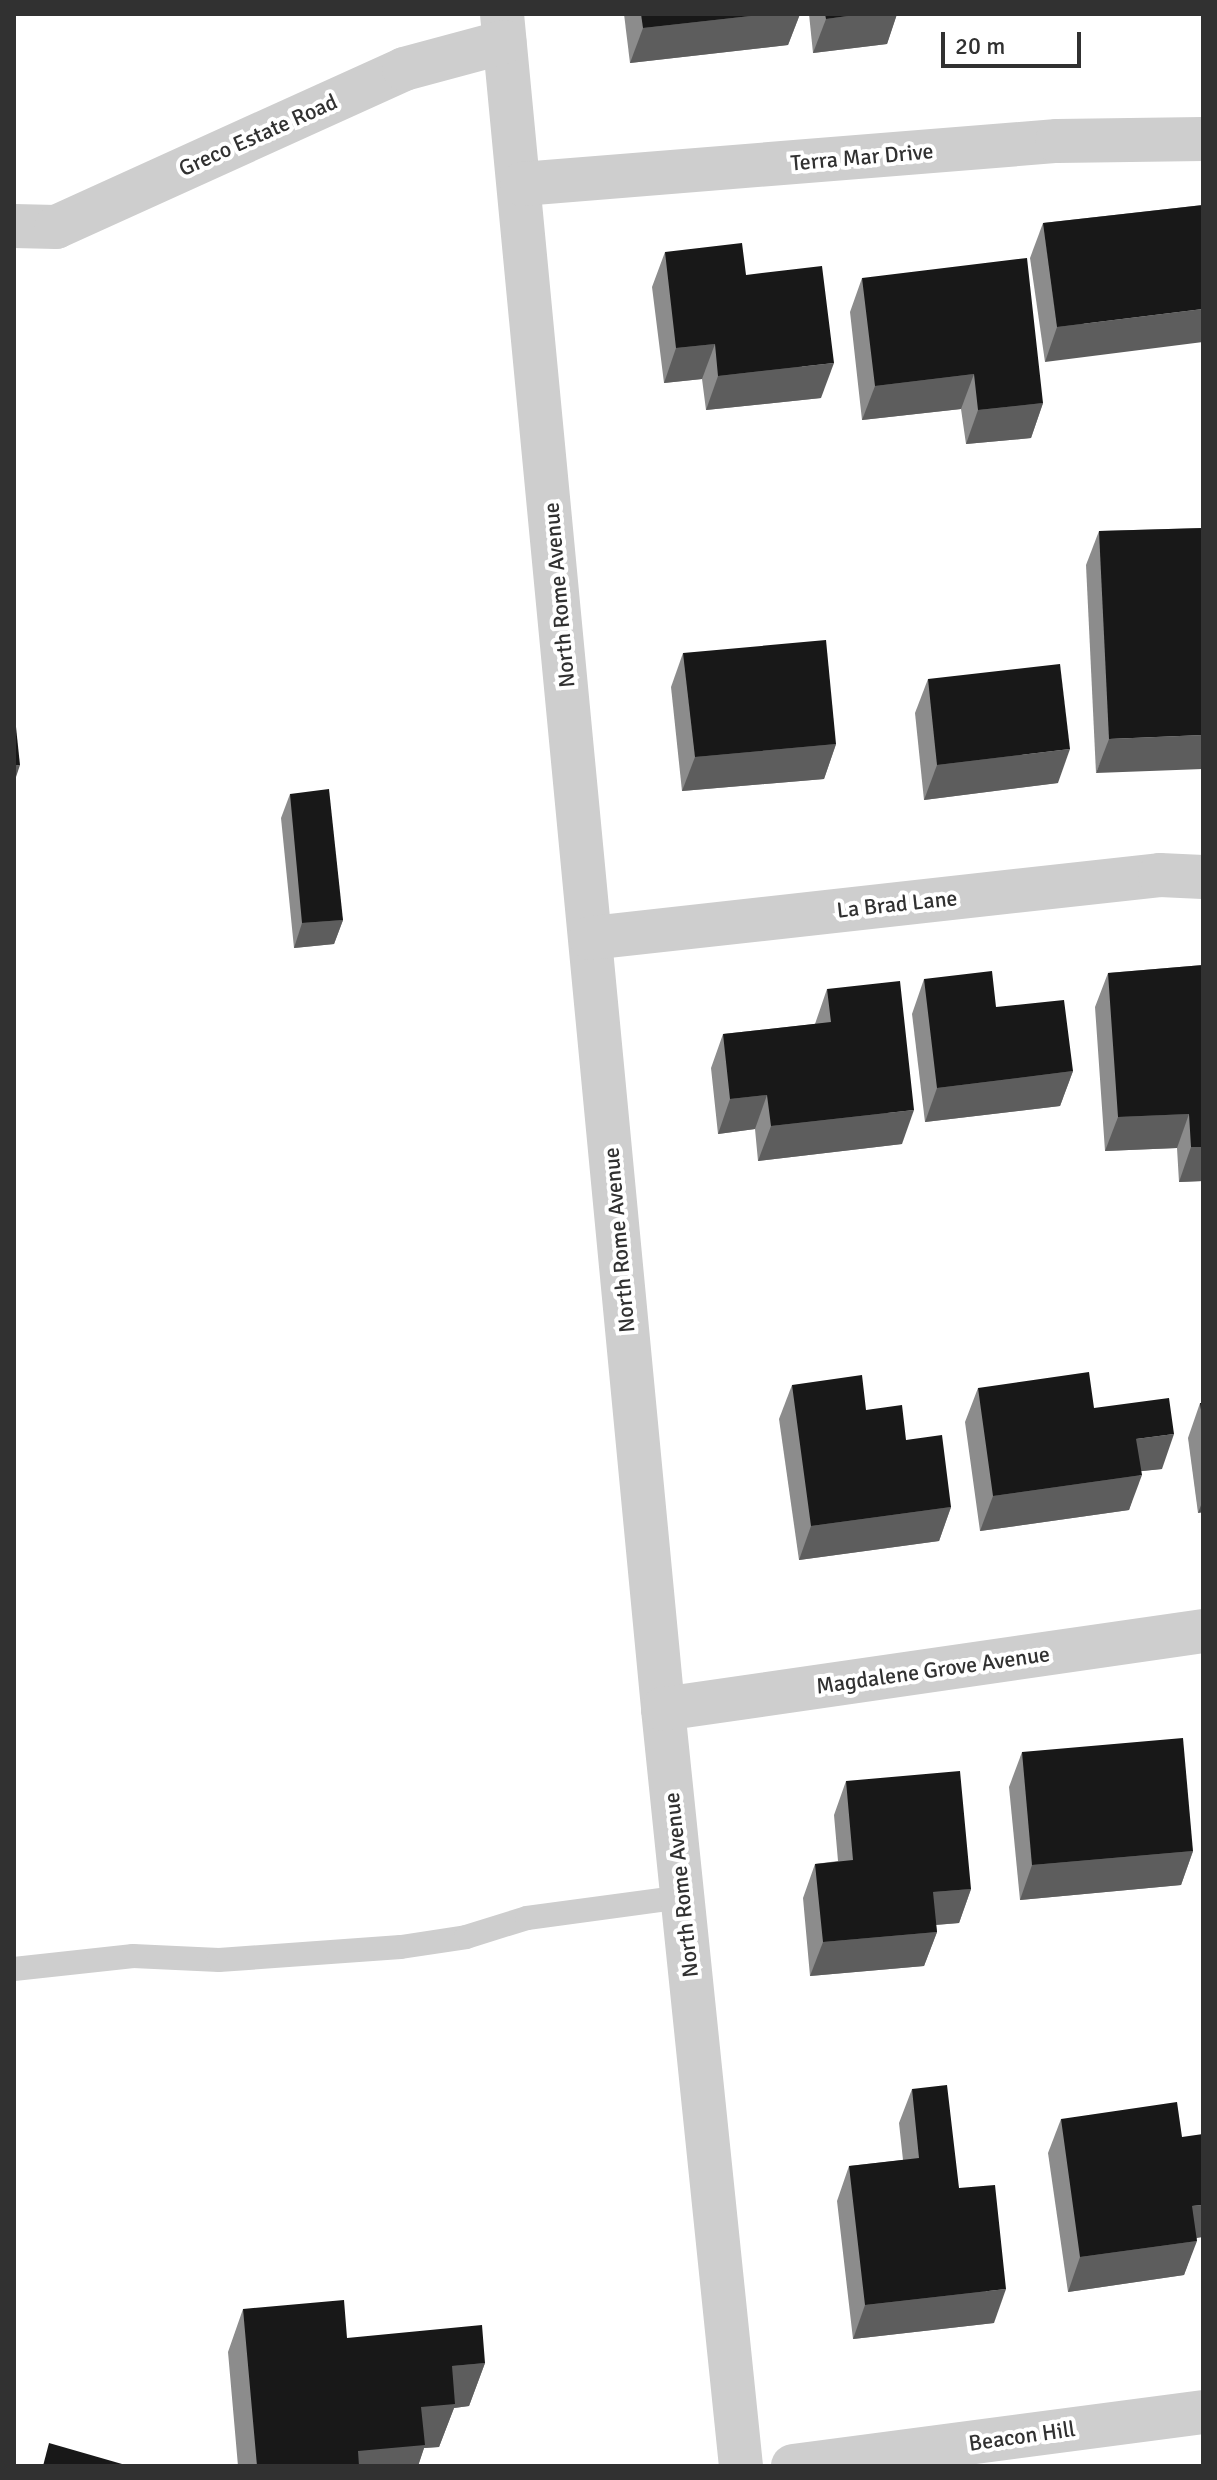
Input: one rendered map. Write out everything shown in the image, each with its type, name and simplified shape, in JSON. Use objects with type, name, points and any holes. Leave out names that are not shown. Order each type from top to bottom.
[{"type":"street","name":"North Rome Avenue","points":[[503,28],[522,184],[663,1709],[741,2466]]},
{"type":"street","name":"Greco Estate Road","points":[[14,226],[56,227],[404,69],[503,28]]},
{"type":"street","name":"Terra Mar Drive","points":[[522,184],[1057,141],[1203,139]]},
{"type":"street","name":"La Brad Lane","points":[[591,938],[1160,875],[1203,877]]},
{"type":"street","name":"Magdalene Grove Avenue","points":[[663,1709],[1203,1631]]},
{"type":"street","name":"Beacon Hill","points":[[793,2466],[1203,2412]]},
{"type":"lane","points":[[14,1969],[133,1956],[219,1960],[401,1947],[466,1937],[527,1918],[682,1897]]},
{"type":"building","points":[[641,14],[768,14],[643,28]]},
{"type":"building","points":[[825,14],[862,14],[826,19]]},
{"type":"building","points":[[1203,205],[1203,309],[1057,327],[1043,223]]},
{"type":"building","points":[[742,243],[746,275],[822,266],[834,363],[718,376],[715,344],[676,348],[665,252]]},
{"type":"building","points":[[1027,258],[1043,403],[978,410],[974,374],[875,386],[862,278]]},
{"type":"building","points":[[1203,528],[1203,735],[1109,739],[1099,531]]},
{"type":"building","points":[[826,640],[836,744],[695,757],[683,653]]},
{"type":"building","points":[[1060,664],[1070,749],[937,765],[928,679]]},
{"type":"building","points":[[14,708],[20,765],[14,766]]},
{"type":"building","points":[[329,789],[343,920],[302,923],[290,794]]},
{"type":"building","points":[[1203,965],[1203,1147],[1191,1147],[1189,1114],[1118,1117],[1108,973]]},
{"type":"building","points":[[992,971],[996,1007],[1064,1000],[1073,1071],[937,1088],[924,979]]},
{"type":"building","points":[[900,981],[914,1110],[771,1126],[767,1095],[730,1099],[723,1034],[831,1022],[827,989]]},
{"type":"building","points":[[1089,1372],[1094,1408],[1169,1398],[1174,1434],[1136,1439],[1142,1475],[993,1496],[978,1388]]},
{"type":"building","points":[[862,1375],[866,1410],[902,1405],[906,1440],[942,1435],[951,1507],[811,1526],[792,1385]]},
{"type":"building","points":[[1183,1738],[1193,1851],[1032,1865],[1022,1752]]},
{"type":"building","points":[[960,1771],[971,1889],[933,1892],[937,1932],[823,1942],[815,1864],[853,1860],[846,1781]]},
{"type":"building","points":[[947,2085],[959,2188],[995,2185],[1006,2289],[865,2305],[849,2166],[919,2158],[912,2089]]},
{"type":"building","points":[[1177,2102],[1182,2137],[1203,2134],[1203,2205],[1192,2206],[1197,2241],[1080,2257],[1061,2119]]},
{"type":"building","points":[[344,2300],[347,2338],[482,2325],[485,2363],[452,2366],[455,2404],[421,2407],[425,2445],[358,2451],[359,2466],[257,2466],[243,2309]]},
{"type":"building","points":[[49,2443],[129,2466],[43,2466]]}]
